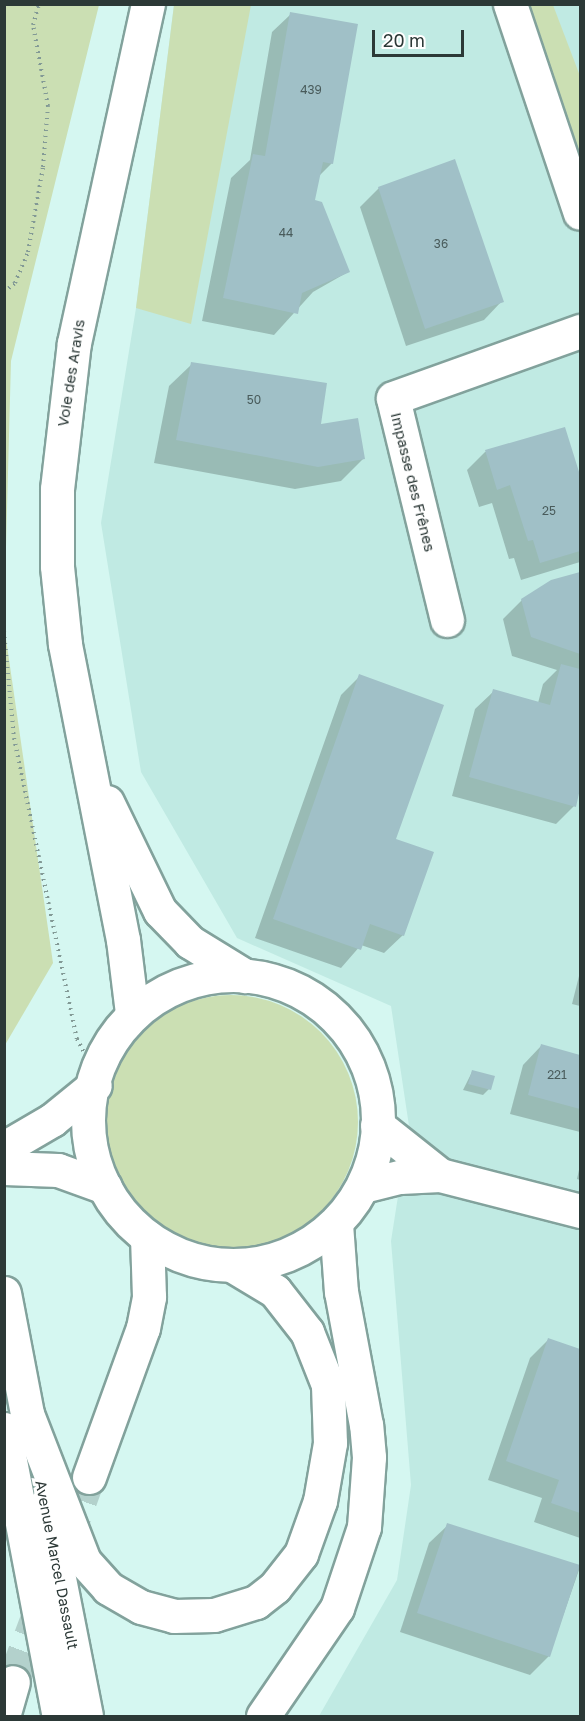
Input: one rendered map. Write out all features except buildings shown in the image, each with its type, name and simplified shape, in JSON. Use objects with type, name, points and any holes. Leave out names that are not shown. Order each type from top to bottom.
[{"type":"main road","name":"Voie des Aravis","points":[[82,746],[60,604],[57,489],[75,344],[148,4]]},
{"type":"main road","points":[[510,4],[580,213]]},
{"type":"main road","name":"Impasse des Frênes","points":[[447,620],[393,398],[580,331]]},
{"type":"main road","points":[[82,746],[160,911],[189,942],[245,976]]},
{"type":"main road","points":[[82,746],[123,940],[132,1013]]},
{"type":"main road","points":[[4,1293],[16,1421],[84,1561],[108,1588],[141,1607],[174,1616],[214,1615],[256,1602],[287,1572],[301,1554],[313,1526],[326,1479],[330,1412],[318,1355],[301,1323],[274,1291],[235,1267],[189,1259],[147,1238],[130,1222],[105,1187],[92,1148],[91,1106],[96,1081],[112,1038],[132,1013],[186,981],[245,976],[294,987],[340,1021],[370,1073],[377,1125],[376,1146],[363,1186],[336,1224],[290,1255],[235,1267]]},
{"type":"main road","points":[[4,1148],[52,1120],[96,1081]]},
{"type":"main road","points":[[377,1125],[403,1149],[440,1175]]},
{"type":"main road","points":[[4,1168],[58,1170],[105,1187]]},
{"type":"main road","points":[[363,1186],[400,1177],[440,1175],[580,1211]]},
{"type":"main road","points":[[262,1716],[337,1608],[364,1527],[369,1457],[366,1425],[341,1292],[336,1224]]},
{"type":"main road","points":[[89,1477],[143,1328],[149,1297],[147,1238]]},
{"type":"main road","name":"Avenue Marcel Dassault","points":[[16,1421],[59,1716]]},
{"type":"main road","name":"Avenue Marcel Dassault","points":[[16,1421],[86,1716]]},
{"type":"path","points":[[4,292],[15,283],[28,252],[43,167],[48,106],[33,25],[39,4]]},
{"type":"path","points":[[4,631],[14,738],[77,1039],[96,1081]]},
{"type":"shaded area","points":[[174,5],[580,5],[580,1716],[319,1716],[397,1580],[411,1485],[391,1241],[409,1126],[391,1006],[237,938],[141,772],[101,523],[136,308]]},
{"type":"green space","points":[[5,4],[99,5],[11,361],[5,585]]},
{"type":"green space","points":[[174,5],[251,5],[191,324],[136,308]]},
{"type":"green space","points":[[520,5],[553,5],[580,76],[580,184]]},
{"type":"green space","points":[[5,632],[53,963],[5,1045],[4,1044]]},
{"type":"green space","points":[[231,995],[256,998],[279,1005],[291,1010],[321,1032],[343,1062],[348,1074],[355,1097],[358,1122],[355,1147],[348,1170],[343,1182],[321,1212],[291,1234],[279,1239],[256,1246],[231,1249],[206,1246],[183,1239],[171,1234],[141,1212],[119,1182],[114,1170],[107,1147],[104,1122],[107,1097],[114,1074],[119,1062],[141,1032],[171,1010],[183,1005],[206,998]]},
{"type":"tunnel","points":[[64,1546],[89,1477]]},
{"type":"tunnel","points":[[13,1682],[44,1600]]}]
